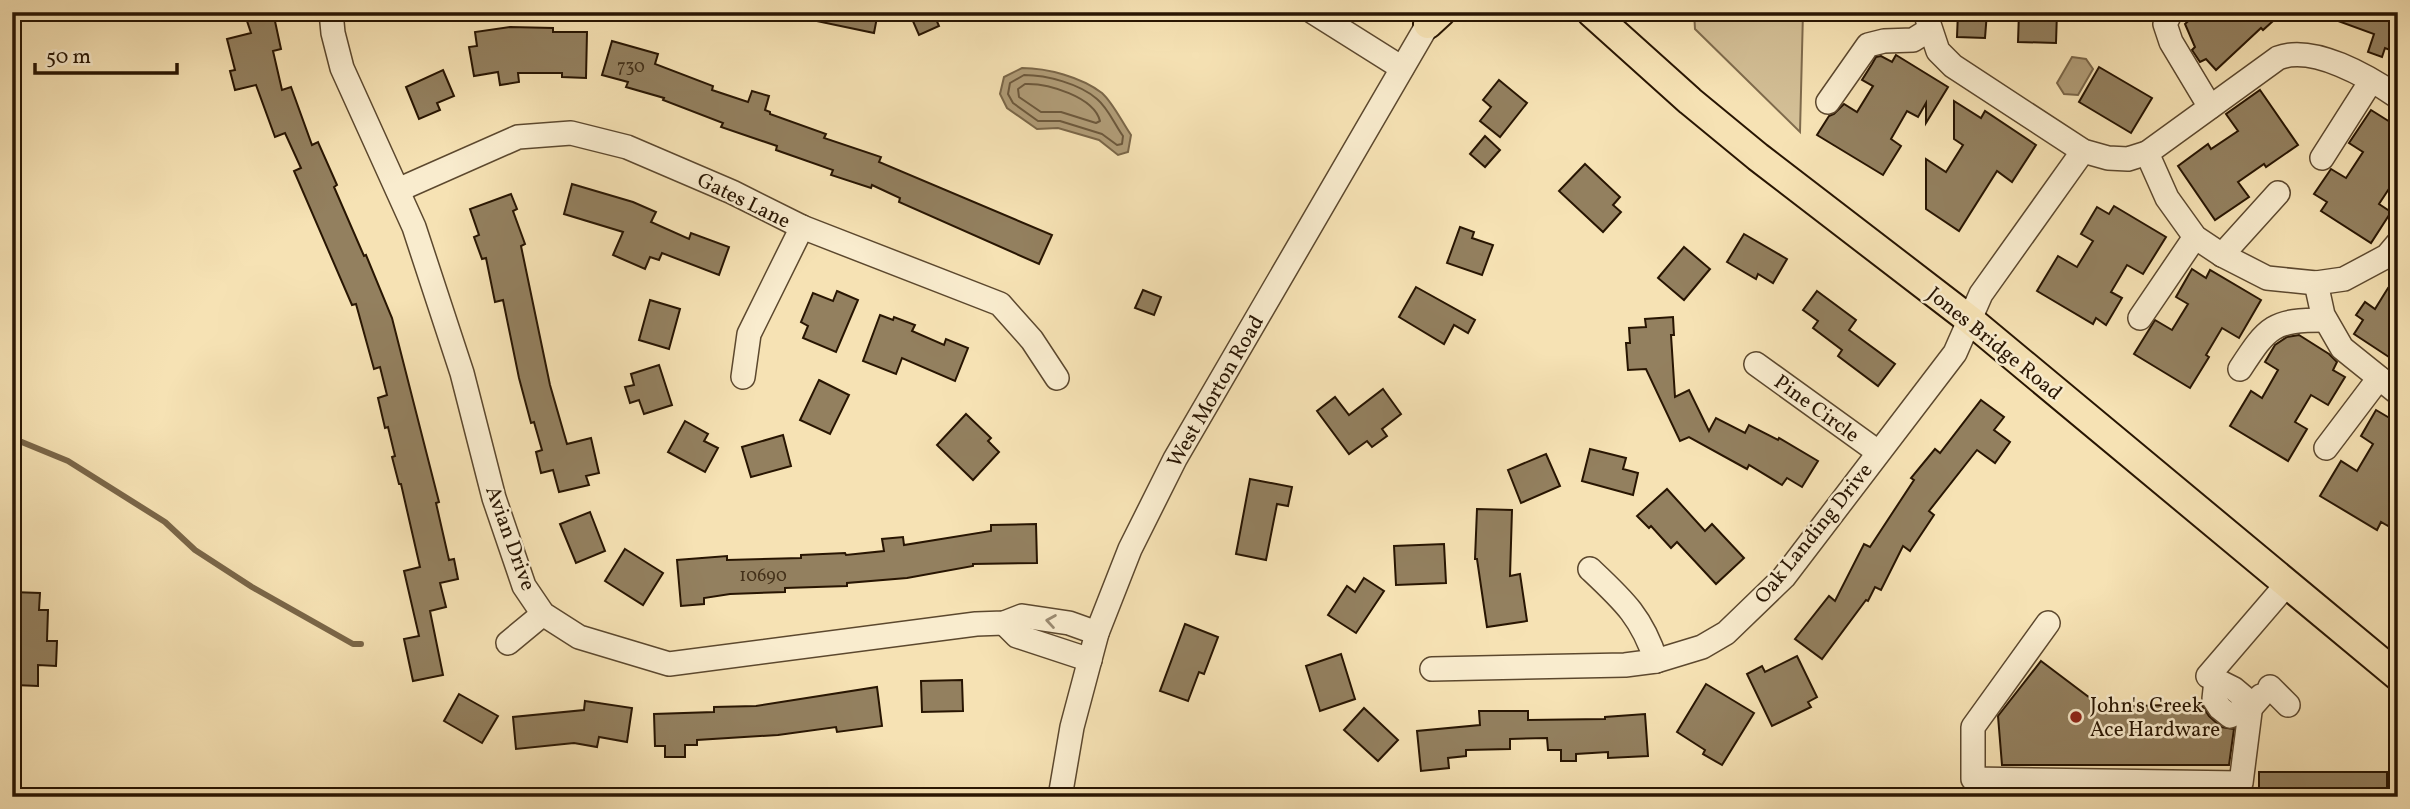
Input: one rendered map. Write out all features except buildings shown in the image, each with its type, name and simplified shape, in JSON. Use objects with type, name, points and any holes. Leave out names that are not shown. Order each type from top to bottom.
[{"type":"main road","name":"Jones Bridge Road","points":[[1591,12],[1758,157],[1970,320],[2398,676]]},
{"type":"street","name":"Avian Drive","points":[[331,12],[342,68],[414,227],[462,373],[494,498],[524,586],[543,614],[579,638],[669,664],[976,624],[1004,623],[1023,616],[1069,623],[1097,633]]},
{"type":"street","points":[[1313,12],[1402,68]]},
{"type":"street","points":[[2171,12],[2165,24],[2171,42],[2210,107]]},
{"type":"street","name":"West Morton Road","points":[[1060,797],[1072,727],[1097,633],[1130,549],[1175,459],[1402,68],[1435,16]]},
{"type":"street","points":[[1828,102],[1868,45],[1884,41],[1913,40],[1927,21]]},
{"type":"street","points":[[1927,21],[1938,51],[1954,66],[2083,151],[2108,158],[2128,159],[2147,153],[2278,58],[2288,54],[2319,58],[2344,67],[2396,93]]},
{"type":"street","points":[[2322,158],[2371,81]]},
{"type":"street","name":"Gates Lane","points":[[398,190],[518,137],[572,133],[627,147],[732,192],[802,227],[1000,304],[1032,341],[1057,378]]},
{"type":"street","name":"Oak Landing Drive","points":[[1432,669],[1582,667],[1656,662],[1702,647],[1726,633],[1784,577],[1955,353],[1981,294],[2083,151]]},
{"type":"street","points":[[2147,153],[2167,198],[2195,237],[2222,256],[2267,278],[2316,283],[2344,279],[2387,256],[2398,243]]},
{"type":"street","points":[[2222,256],[2278,193]]},
{"type":"street","points":[[743,376],[749,334],[802,227]]},
{"type":"street","points":[[2140,318],[2195,237]]},
{"type":"street","points":[[2316,283],[2325,320],[2342,348],[2398,393]]},
{"type":"street","points":[[2240,369],[2258,341],[2281,322],[2325,320]]},
{"type":"street","name":"Pine Circle","points":[[1756,364],[1878,452]]},
{"type":"street","points":[[2326,448],[2379,377]]},
{"type":"street","points":[[1590,569],[1626,602],[1648,636],[1656,662]]},
{"type":"street","points":[[2257,697],[2230,716],[2214,699],[2216,680],[2208,676],[2287,584]]},
{"type":"street","points":[[508,643],[543,614]]},
{"type":"street","points":[[1004,623],[1017,636],[1090,660]]},
{"type":"street","points":[[2048,623],[1973,727],[1973,779],[2241,783],[2257,697]]},
{"type":"street","points":[[2257,697],[2288,705]]},
{"type":"shaded area","points":[[1694,12],[1803,12],[1800,132],[1695,29]]},
{"type":"water","points":[[2072,57],[2086,59],[2093,69],[2078,95],[2064,94],[2057,83]]},
{"type":"water","points":[[1022,68],[1064,75],[1084,82],[1102,93],[1131,135],[1128,152],[1118,155],[1099,140],[1058,128],[1037,129],[1007,108],[1000,94],[1004,77]]},
{"type":"waterway","points":[[12,438],[68,461],[165,522],[195,550],[252,587],[353,644],[361,644]]},
{"type":"place","name":"John's Creek Ace Hardware","points":[[2076,717]]}]
